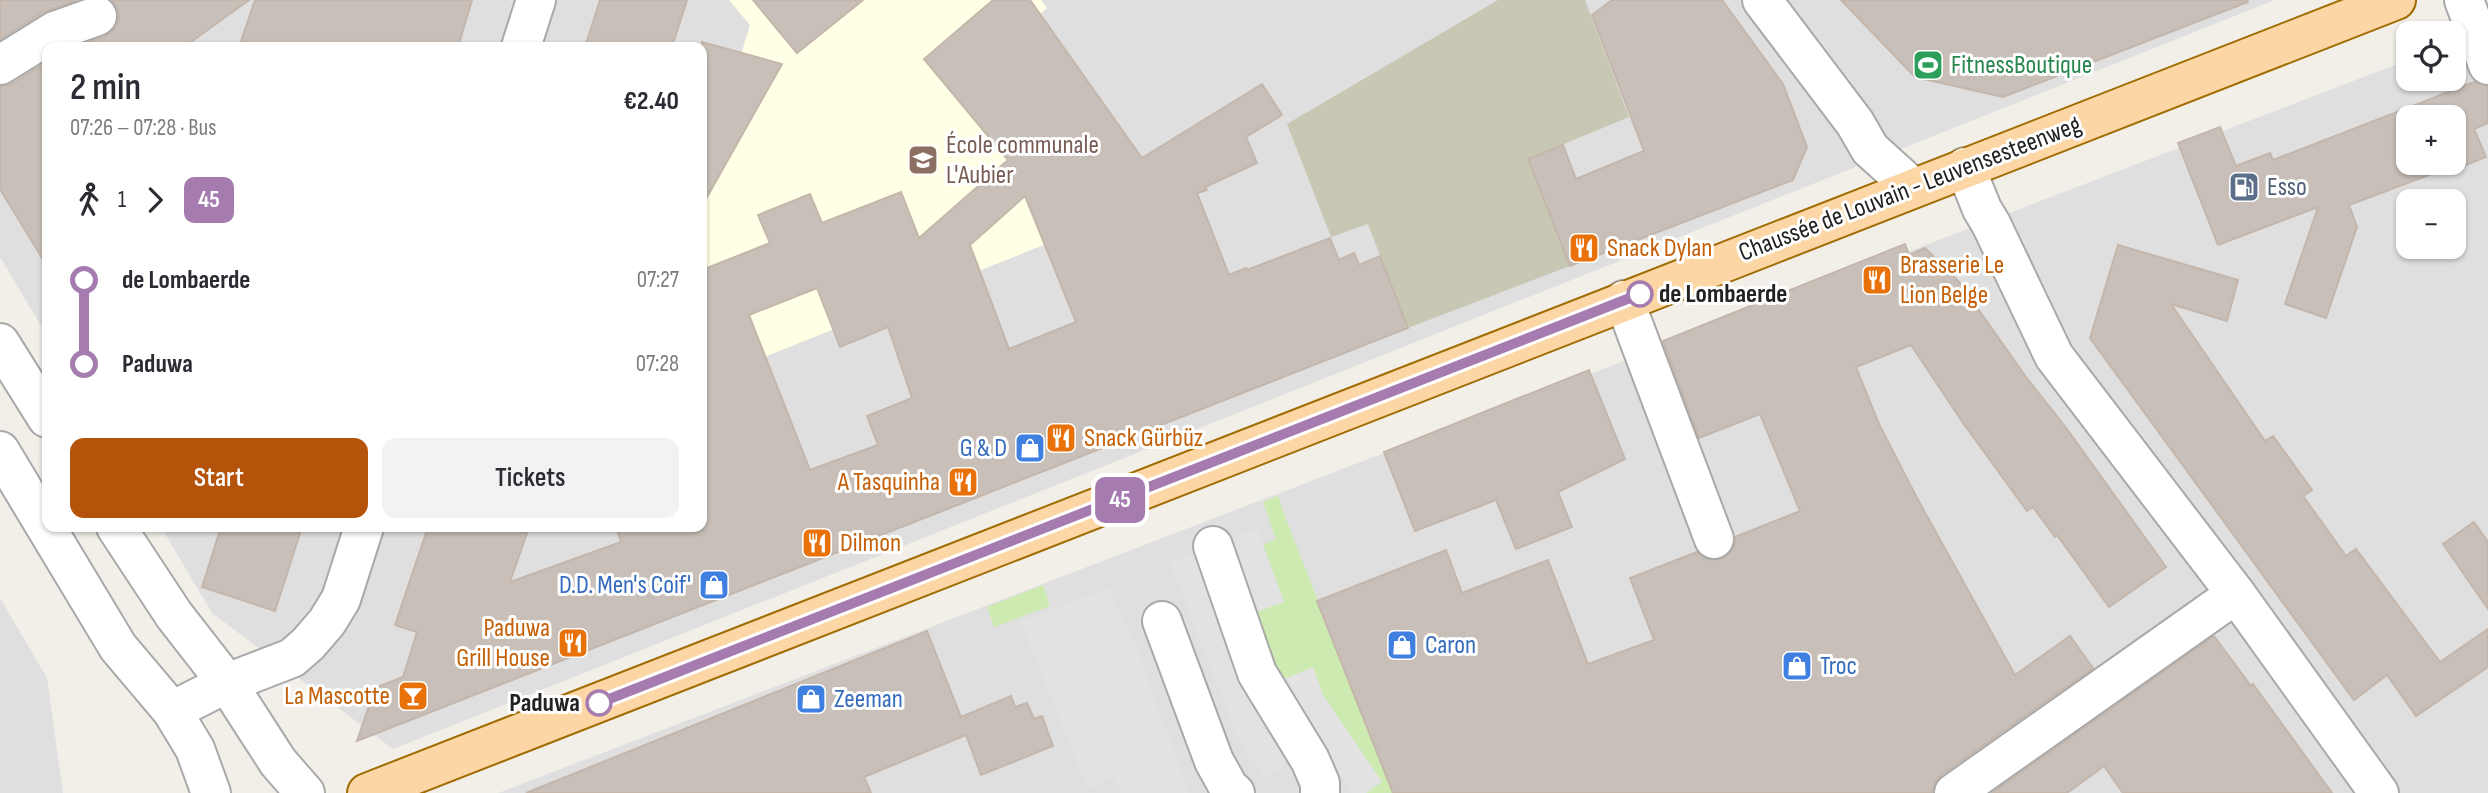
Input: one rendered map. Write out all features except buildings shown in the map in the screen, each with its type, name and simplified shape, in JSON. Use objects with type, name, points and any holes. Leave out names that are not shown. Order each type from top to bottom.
[{"type":"main road","name":"Chaussée de Louvain - Leuvensesteenweg","points":[[367,793],[2396,0]]},
{"type":"street","points":[[523,42],[536,0]]},
{"type":"street","points":[[1762,0],[1855,123],[1871,149],[1912,187]]},
{"type":"street","points":[[2464,0],[2488,65]]},
{"type":"street","points":[[0,65],[55,31],[97,16]]},
{"type":"street","points":[[1965,167],[1982,209],[2054,356],[2236,594],[2379,793]]},
{"type":"street","points":[[1624,300],[1714,539]]},
{"type":"street","points":[[0,342],[42,410]]},
{"type":"street","points":[[0,451],[42,521]]},
{"type":"street","points":[[49,532],[118,647],[172,711],[195,750],[211,793]]},
{"type":"street","points":[[119,532],[174,615],[227,683],[278,762],[305,793]]},
{"type":"street","points":[[172,711],[227,683],[292,658],[327,622],[341,599],[362,532]]},
{"type":"street","points":[[1213,546],[1257,673],[1310,760],[1320,783],[1320,793]]},
{"type":"street","points":[[1954,793],[2236,594]]},
{"type":"street","points":[[1161,621],[1214,761],[1229,788],[1235,793]]},
{"type":"shaded area","points":[[0,0],[2275,0],[393,749],[212,613],[164,532],[707,532],[707,42],[42,42],[42,328],[0,257]]},
{"type":"shaded area","name":"École communale L'Aubier","points":[[729,0],[1041,0],[1047,8],[1040,14],[1168,195],[732,370],[707,307],[707,117],[739,61],[750,25]]},
{"type":"shaded area","points":[[1498,0],[1585,0],[1629,117],[1528,159],[1570,266],[1408,328],[1368,224],[1331,237],[1287,124]]},
{"type":"shaded area","points":[[2488,30],[2488,793],[498,793],[2396,65],[2396,91],[2466,91],[2466,38]]},
{"type":"shaded area","points":[[1257,529],[1284,602],[1256,612],[1279,674],[1285,679],[1313,667],[1323,695],[1382,782],[1366,793],[1352,793],[1324,746],[1288,763],[1265,779],[1238,740],[1170,562]]},
{"type":"shaded area","points":[[1109,588],[1136,647],[1190,793],[1121,793],[1114,777],[1087,788],[1021,621]]},
{"type":"shaded area","points":[[0,598],[47,678],[63,793],[0,793]]},
{"type":"green space","points":[[1278,496],[1393,793],[1366,793],[1382,782],[1323,695],[1313,668],[1284,679],[1279,674],[1256,612],[1284,602],[1263,545],[1276,539],[1263,502]]},
{"type":"green space","points":[[1043,585],[1050,606],[994,627],[987,607]]},
{"type":"bus line","name":"45","points":[[599,703],[1640,294]]},
{"type":"place","name":"FitnessBoutique","points":[[1928,65]]},
{"type":"place","name":"École communale L'Aubier","points":[[923,160]]},
{"type":"place","name":"Esso","points":[[2244,187]]},
{"type":"place","name":"Snack Dylan","points":[[1584,248]]},
{"type":"place","name":"Brasserie Le Lion Belge","points":[[1877,280]]},
{"type":"place","name":"de Lombaerde","points":[[1640,294]]},
{"type":"place","name":"Snack Gürbüz","points":[[1061,438]]},
{"type":"place","name":"G & D","points":[[1030,448]]},
{"type":"place","name":"A Tasquinha","points":[[963,482]]},
{"type":"place","name":"Dilmon","points":[[817,543]]},
{"type":"place","name":"D.D. Men's Coif'","points":[[714,585]]},
{"type":"place","name":"Paduwa Grill House","points":[[573,643]]},
{"type":"place","name":"Caron","points":[[1402,645]]},
{"type":"place","name":"Troc","points":[[1797,666]]},
{"type":"place","name":"La Mascotte","points":[[413,696]]},
{"type":"place","name":"Zeeman","points":[[811,699]]},
{"type":"place","name":"Paduwa","points":[[599,703]]}]
